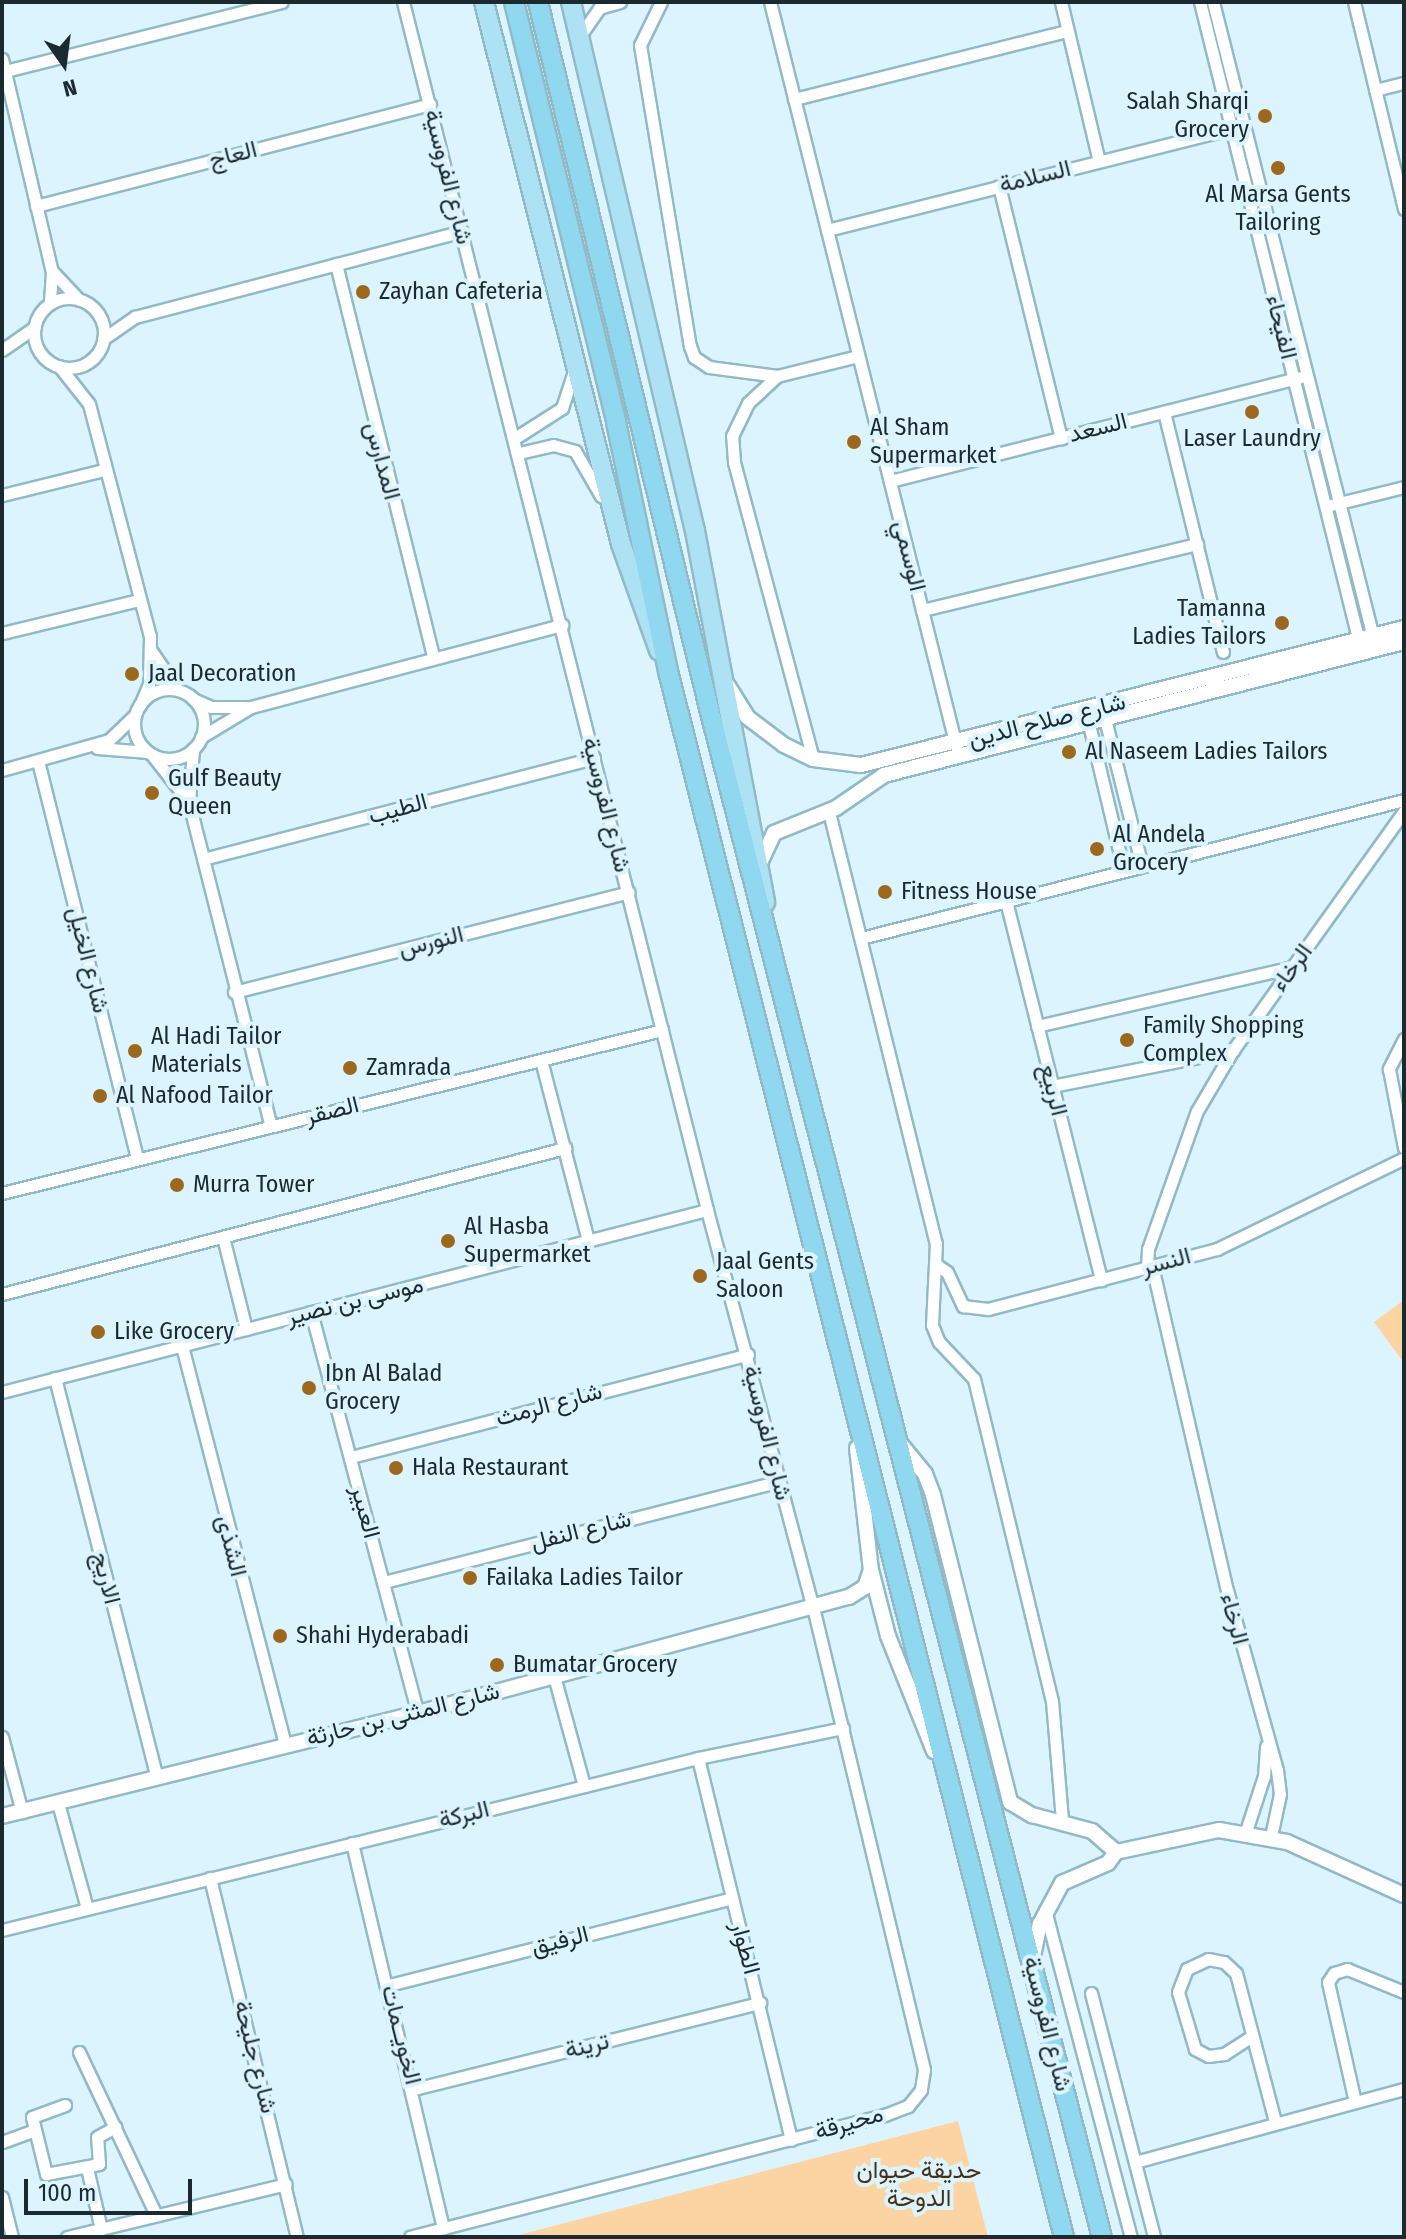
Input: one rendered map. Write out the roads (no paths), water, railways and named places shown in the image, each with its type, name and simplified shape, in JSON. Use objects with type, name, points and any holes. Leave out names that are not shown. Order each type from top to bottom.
[{"type":"highway","name":"شارع الفروسية","points":[[514,2],[616,422],[669,675],[841,1344],[948,1788],[1064,2237]]},
{"type":"highway","name":"شارع الفروسية","points":[[538,2],[772,955],[1102,2237]]},
{"type":"main road","name":"شارع الفروسية","points":[[484,2],[621,544],[669,675]]},
{"type":"main road","name":"شارع الفروسية","points":[[571,2],[724,674],[760,863],[772,955]]},
{"type":"street","points":[[3,350],[35,327],[50,304],[52,272],[3,65],[282,2]]},
{"type":"street","name":"شارع الفروسية","points":[[403,2],[519,453],[707,1210],[748,1354],[843,1728]]},
{"type":"street","points":[[579,38],[599,8],[620,2]]},
{"type":"street","points":[[661,2],[640,45],[694,357],[709,367],[777,376],[858,356]]},
{"type":"street","name":"الوسمي","points":[[770,2],[957,750]]},
{"type":"street","points":[[1061,2],[1099,161]]},
{"type":"street","name":"الفيحاء","points":[[1200,2],[1229,128],[1338,504],[1367,644]]},
{"type":"street","name":"الفيحاء","points":[[1213,2],[1244,125],[1300,377],[1324,507],[1367,644]]},
{"type":"street","points":[[1354,2],[1404,208]]},
{"type":"street","points":[[794,99],[1067,31]]},
{"type":"street","points":[[1375,90],[1404,83]]},
{"type":"street","name":"العاج","points":[[36,206],[430,104]]},
{"type":"street","name":"السلامة","points":[[827,230],[1244,125]]},
{"type":"street","points":[[999,186],[1061,438]]},
{"type":"street","points":[[251,707],[211,707],[191,698],[179,691],[152,652],[85,394],[87,362],[103,339],[135,317],[462,231]]},
{"type":"street","name":"المدارس","points":[[336,264],[433,656]]},
{"type":"street","points":[[52,272],[79,300],[96,312],[135,317]]},
{"type":"street","points":[[50,304],[79,300]]},
{"type":"street","points":[[96,312],[103,339]]},
{"type":"street","points":[[35,327],[42,354]]},
{"type":"street","points":[[3,350],[42,354],[59,366],[85,394]]},
{"type":"street","points":[[515,438],[533,424],[556,414],[567,400],[571,355]]},
{"type":"street","points":[[59,366],[87,362]]},
{"type":"street","points":[[777,376],[740,414],[731,445],[813,759]]},
{"type":"street","name":"السعد","points":[[890,481],[1300,377]]},
{"type":"street","points":[[508,411],[533,424]]},
{"type":"street","points":[[1164,412],[1223,652]]},
{"type":"street","points":[[519,453],[553,445],[583,457],[621,544]]},
{"type":"street","points":[[2,495],[104,470]]},
{"type":"street","points":[[1324,507],[1404,487]]},
{"type":"street","points":[[922,610],[1197,544]]},
{"type":"street","points":[[2,633],[138,600]]},
{"type":"street","points":[[89,748],[177,758],[193,749],[201,737],[251,707],[433,656],[562,625]]},
{"type":"street","name":"شارع صلاح الدين","points":[[724,674],[747,717],[813,759],[861,765],[957,750],[1103,714],[1367,644],[1404,628]]},
{"type":"street","name":"شارع صلاح الدين","points":[[1367,644],[1404,642]]},
{"type":"street","points":[[152,652],[135,730],[189,803]]},
{"type":"street","points":[[2,770],[89,748],[121,732],[138,708],[160,691],[179,691]]},
{"type":"street","points":[[191,698],[203,716],[201,737]]},
{"type":"street","points":[[1103,714],[1142,866]]},
{"type":"street","points":[[1087,718],[1124,871]]},
{"type":"street","points":[[193,749],[189,803],[234,992],[271,1126]]},
{"type":"street","name":"شارع صلاح الدين","points":[[760,863],[774,833],[829,812],[868,782],[957,750]]},
{"type":"street","name":"الطيب","points":[[203,859],[594,758]]},
{"type":"street","name":"شارع الخيل","points":[[38,761],[137,1159]]},
{"type":"street","points":[[861,765],[868,782]]},
{"type":"street","points":[[861,938],[1404,800]]},
{"type":"street","name":"الرخاء","points":[[1271,1836],[1280,1794],[1146,1254],[1189,1129],[1233,1050],[1404,811]]},
{"type":"street","points":[[829,812],[933,1232],[937,1265],[932,1325],[939,1342],[967,1366],[976,1386],[1055,1716],[1062,1820],[1092,1831],[1116,1852]]},
{"type":"street","name":"النورس","points":[[234,992],[629,892]]},
{"type":"street","name":"الربيع","points":[[1006,901],[1101,1280]]},
{"type":"street","points":[[1037,1026],[1293,967]]},
{"type":"street","name":"الصقر","points":[[4,1192],[662,1030]]},
{"type":"street","points":[[1404,1039],[1389,1069],[1404,1148]]},
{"type":"street","points":[[1052,1086],[1233,1050]]},
{"type":"street","points":[[541,1060],[588,1241]]},
{"type":"street","points":[[2,1294],[565,1148]]},
{"type":"street","name":"النسر","points":[[937,1265],[947,1272],[960,1303],[974,1310],[1217,1249],[1404,1158]]},
{"type":"street","points":[[2,1177],[4,1192]]},
{"type":"street","name":"موسى بن نصير","points":[[2,1392],[707,1210]]},
{"type":"street","points":[[223,1237],[246,1329]]},
{"type":"street","name":"العبير","points":[[311,1312],[418,1713]]},
{"type":"street","name":"شارع الفروسية","points":[[841,1344],[871,1570],[883,1619],[948,1788]]},
{"type":"street","name":"الشذى","points":[[182,1346],[285,1745]]},
{"type":"street","name":"شارع الرمث","points":[[351,1457],[748,1354]]},
{"type":"street","name":"الاريج","points":[[55,1378],[157,1777]]},
{"type":"street","name":"شارع الفروسية","points":[[897,1440],[925,1474],[933,1495],[1005,1790],[1020,1811],[1062,1820]]},
{"type":"street","name":"شارع النفل","points":[[384,1582],[779,1481]]},
{"type":"street","points":[[849,1597],[865,1587],[871,1570]]},
{"type":"street","points":[[849,1597],[873,1601],[883,1619]]},
{"type":"street","name":"شارع المثنى بن حارثة","points":[[2,1816],[418,1713],[849,1597]]},
{"type":"street","points":[[554,1676],[584,1786]]},
{"type":"street","name":"البركة","points":[[2,1930],[698,1758],[843,1728]]},
{"type":"street","name":"محيرقة","points":[[410,2237],[791,2140],[908,2106],[921,2090],[924,2070],[843,1728]]},
{"type":"street","points":[[2,1737],[22,1812]]},
{"type":"street","name":"الرخاء","points":[[1246,1831],[1264,1776],[1265,1738]]},
{"type":"street","name":"الطوار","points":[[698,1758],[791,2140]]},
{"type":"street","points":[[58,1803],[87,1908]]},
{"type":"street","points":[[1031,1965],[1045,1910],[1062,1883],[1108,1863],[1116,1852],[1219,1830],[1271,1836],[1404,1895]]},
{"type":"street","name":"الخويــمات","points":[[352,1843],[414,2089],[443,2228]]},
{"type":"street","name":"شارع جليحة","points":[[210,1878],[297,2237]]},
{"type":"street","name":"الرفيق","points":[[389,1985],[732,1898]]},
{"type":"street","points":[[1045,1910],[1131,2237]]},
{"type":"street","points":[[1257,2055],[1236,2051],[1208,2056],[1190,2043],[1178,1992],[1187,1969],[1208,1959],[1231,1967],[1252,2036],[1275,2122]]},
{"type":"street","points":[[1355,2102],[1328,1982],[1347,1969],[1404,1992]]},
{"type":"street","points":[[1091,1993],[1154,2237]]},
{"type":"street","name":"ترينة","points":[[414,2089],[760,2003]]},
{"type":"street","points":[[1236,2051],[1252,2036]]},
{"type":"street","points":[[79,2052],[156,2215]]},
{"type":"street","points":[[1135,2162],[1404,2089]]},
{"type":"street","points":[[65,2105],[34,2114],[33,2131],[46,2174],[87,2168],[102,2159],[97,2137],[115,2127]]},
{"type":"street","points":[[2,2142],[33,2131]]},
{"type":"street","points":[[87,2168],[101,2229]]},
{"type":"street","points":[[67,2237],[286,2184]]},
{"type":"street","points":[[2,2197],[12,2237]]},
{"type":"place","name":"Salah Sharqi Grocery","points":[[1265,116]]},
{"type":"place","name":"Al Marsa Gents Tailoring","points":[[1278,168]]},
{"type":"place","name":"Zayhan Cafeteria","points":[[363,292]]},
{"type":"place","name":"Laser Laundry","points":[[1252,412]]},
{"type":"place","name":"Al Sham Supermarket","points":[[854,442]]},
{"type":"place","name":"Tamanna Ladies Tailors","points":[[1282,623]]},
{"type":"place","name":"Jaal Decoration","points":[[132,674]]},
{"type":"place","name":"Al Naseem Ladies Tailors","points":[[1069,752]]},
{"type":"place","name":"Gulf Beauty Queen","points":[[152,793]]},
{"type":"place","name":"Al Andela Grocery","points":[[1097,849]]},
{"type":"place","name":"Fitness House","points":[[885,892]]},
{"type":"place","name":"Family Shopping Complex","points":[[1127,1040]]},
{"type":"place","name":"Al Hadi Tailor Materials","points":[[135,1051]]},
{"type":"place","name":"Zamrada","points":[[350,1068]]},
{"type":"place","name":"Al Nafood Tailor","points":[[100,1096]]},
{"type":"place","name":"Murra Tower","points":[[177,1185]]},
{"type":"place","name":"Al Hasba Supermarket","points":[[448,1241]]},
{"type":"place","name":"Jaal Gents Saloon","points":[[700,1276]]},
{"type":"place","name":"Like Grocery","points":[[98,1332]]},
{"type":"place","name":"Ibn Al Balad Grocery","points":[[309,1388]]},
{"type":"place","name":"Hala Restaurant","points":[[396,1468]]},
{"type":"place","name":"Failaka Ladies Tailor","points":[[470,1578]]},
{"type":"place","name":"Shahi Hyderabadi","points":[[280,1636]]},
{"type":"place","name":"Bumatar Grocery","points":[[497,1665]]},
{"type":"park label","name":"حديقة حيوان الدوحة","points":[[919,2185]]}]
